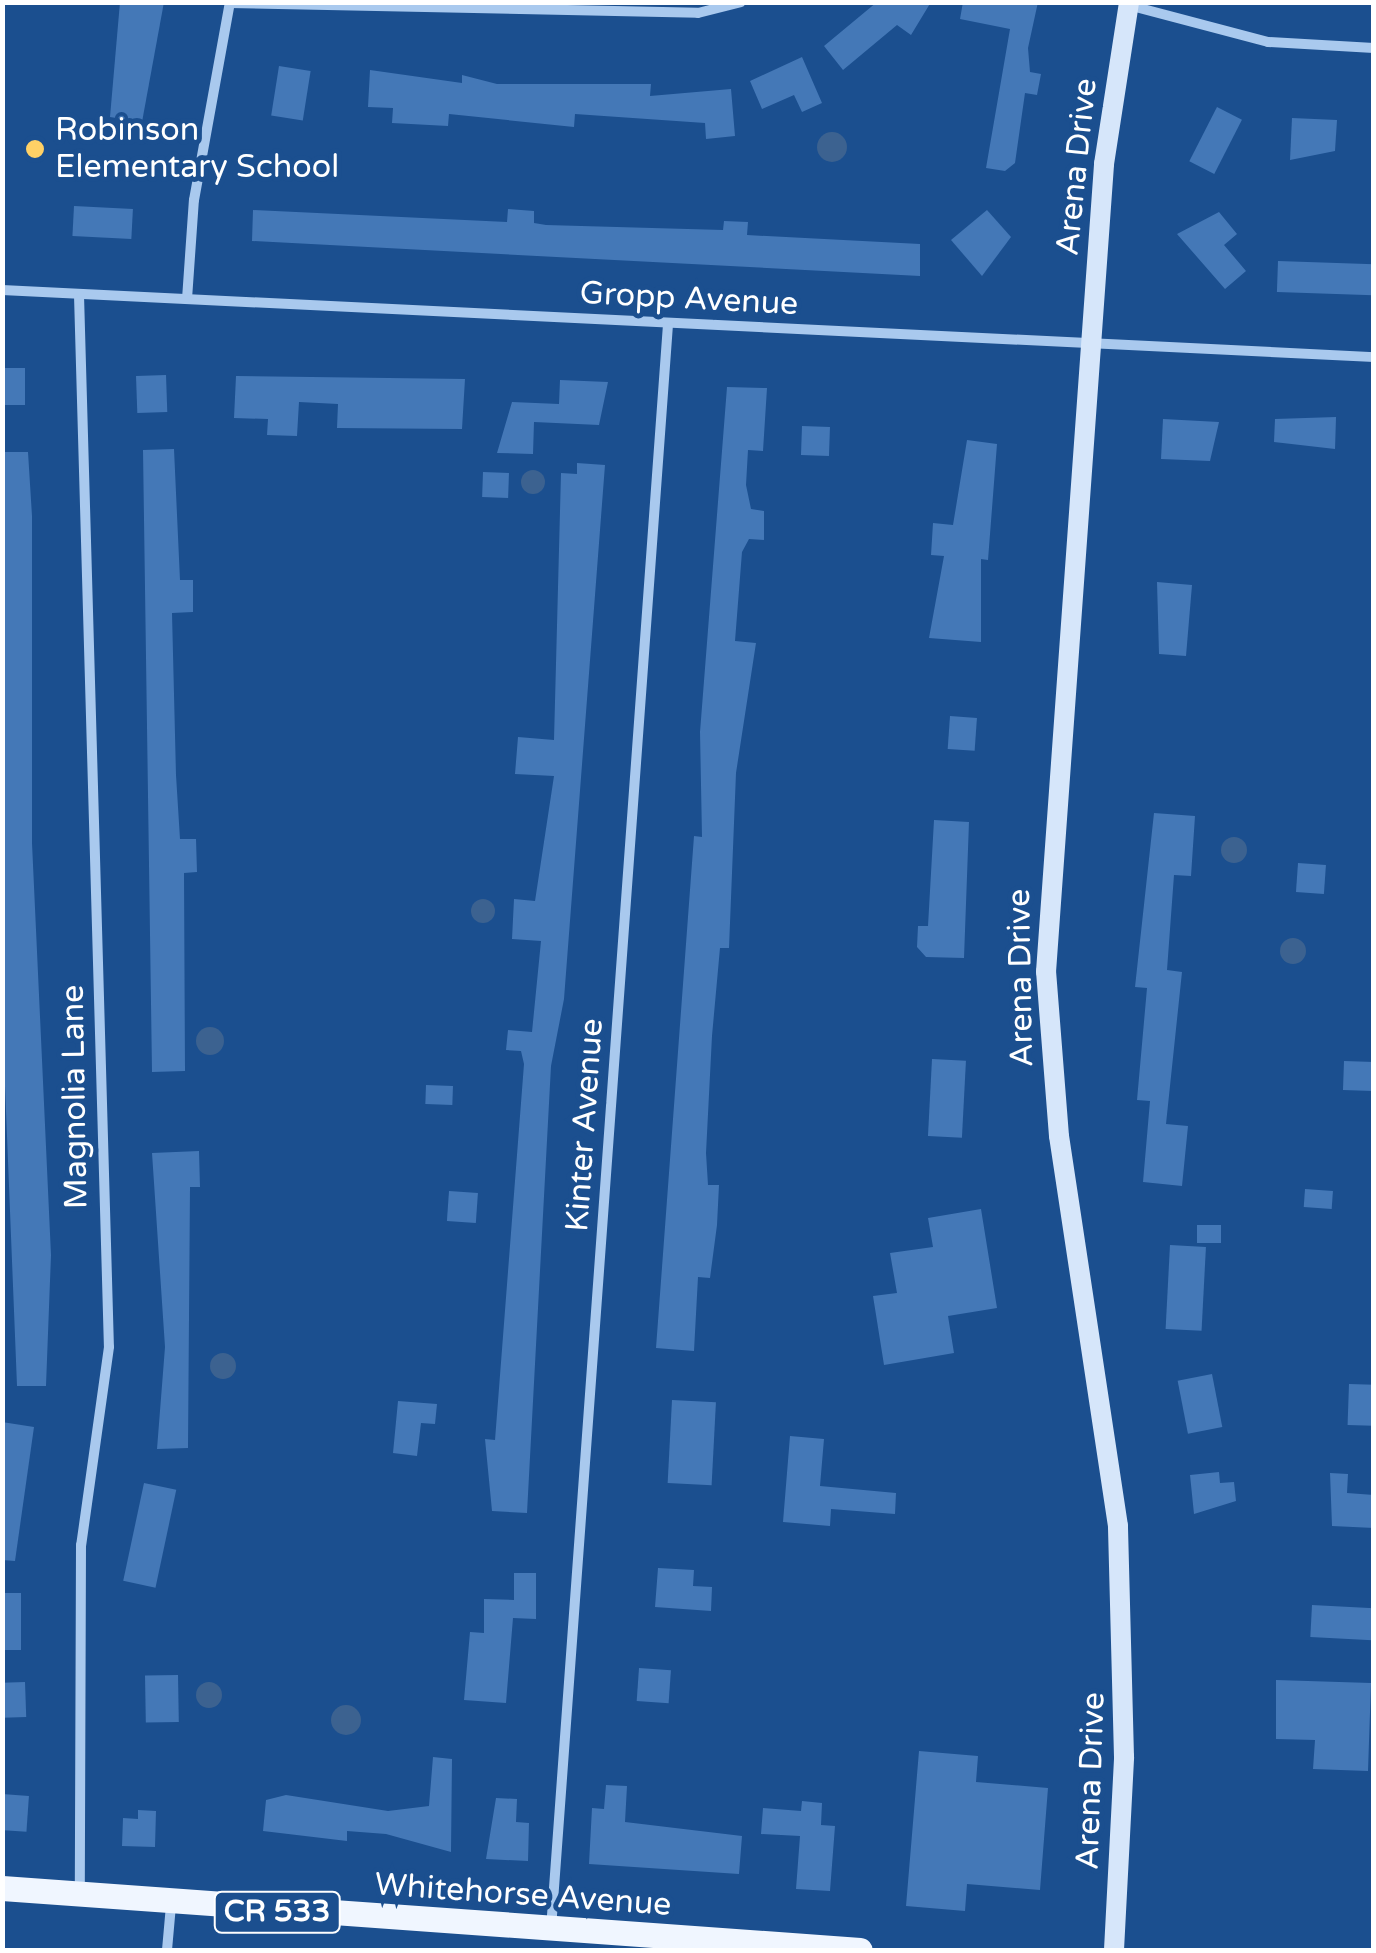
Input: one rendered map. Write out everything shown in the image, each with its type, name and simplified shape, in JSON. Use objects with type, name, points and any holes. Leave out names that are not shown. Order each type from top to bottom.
[{"type":"main road","name":"Arena Drive","points":[[1114,1950],[1124,1757],[1118,1526],[1060,1136],[1046,972],[1091,342],[1129,4]]},
{"type":"main road","name":"Whitehorse Avenue","points":[[2,1888],[171,1905],[860,1950]]},
{"type":"street","points":[[187,299],[194,200],[230,3],[698,14],[741,2]]},
{"type":"street","points":[[1129,4],[1268,42],[1374,48]]},
{"type":"street","name":"Gropp Avenue","points":[[2,290],[1374,357]]},
{"type":"street","name":"Magnolia Lane","points":[[79,295],[109,1346],[81,1545],[80,1896]]},
{"type":"street","name":"Kinter Avenue","points":[[551,1930],[668,323]]},
{"type":"street","points":[[167,1950],[171,1905]]},
{"type":"water","points":[[832,132],[846,141],[847,147],[838,161],[832,162],[818,153],[817,147],[826,133]]},
{"type":"water","points":[[533,470],[542,473],[542,491],[533,494],[524,491],[521,482],[524,473]]},
{"type":"water","points":[[1234,837],[1243,841],[1247,850],[1243,859],[1234,863],[1225,859],[1221,850],[1225,841]]},
{"type":"water","points":[[483,899],[492,902],[492,920],[483,923],[474,920],[471,911],[474,902]]},
{"type":"water","points":[[1293,938],[1303,941],[1303,961],[1293,964],[1283,961],[1280,951],[1283,941]]},
{"type":"water","points":[[210,1027],[220,1031],[224,1041],[220,1051],[210,1055],[200,1051],[196,1041],[200,1031]]},
{"type":"water","points":[[223,1353],[233,1356],[233,1376],[223,1379],[213,1376],[210,1366],[213,1356]]},
{"type":"water","points":[[209,1682],[218,1686],[222,1695],[218,1704],[209,1708],[200,1704],[196,1695],[200,1686]]},
{"type":"water","points":[[346,1705],[360,1714],[361,1720],[352,1734],[346,1735],[332,1726],[331,1720],[340,1706]]},
{"type":"building","points":[[120,2],[164,2],[142,122],[110,117]]},
{"type":"building","points":[[877,2],[931,2],[911,35],[897,25],[843,70],[824,46]]},
{"type":"building","points":[[963,2],[1038,2],[1028,48],[1030,72],[1041,74],[1037,95],[1025,93],[1015,163],[1005,171],[986,168],[1010,29],[960,19]]},
{"type":"building","points":[[802,57],[822,103],[802,112],[794,95],[762,109],[750,81]]},
{"type":"building","points":[[279,66],[311,71],[303,120],[271,115]]},
{"type":"building","points":[[370,70],[462,83],[462,75],[497,84],[651,84],[650,96],[731,89],[735,136],[706,139],[705,123],[575,114],[574,127],[449,114],[448,126],[392,123],[393,108],[368,107]]},
{"type":"building","points":[[1217,107],[1242,120],[1214,174],[1189,161]]},
{"type":"building","points":[[1292,118],[1337,120],[1335,151],[1290,160]]},
{"type":"building","points":[[74,206],[133,209],[131,239],[72,236]]},
{"type":"building","points":[[508,209],[534,211],[534,223],[546,225],[723,230],[724,221],[748,222],[747,235],[920,244],[920,276],[252,241],[253,210],[507,222]]},
{"type":"building","points":[[987,210],[1011,237],[982,276],[951,240]]},
{"type":"building","points":[[1219,212],[1237,234],[1224,245],[1246,271],[1225,289],[1177,234]]},
{"type":"building","points":[[1278,261],[1374,264],[1373,295],[1277,292]]},
{"type":"building","points":[[2,368],[25,368],[25,405],[2,405]]},
{"type":"building","points":[[166,375],[167,412],[137,413],[136,376]]},
{"type":"building","points":[[236,376],[465,379],[462,429],[337,428],[338,404],[299,402],[297,436],[267,435],[268,419],[234,418]]},
{"type":"building","points":[[560,380],[608,382],[599,425],[534,422],[533,454],[497,453],[512,402],[559,404]]},
{"type":"building","points":[[727,387],[767,388],[763,451],[748,450],[746,485],[751,509],[764,511],[764,540],[749,539],[742,552],[735,641],[756,643],[736,773],[729,948],[720,948],[712,1036],[706,1153],[708,1185],[719,1185],[717,1225],[710,1278],[698,1277],[694,1351],[656,1348],[694,836],[702,837],[700,732]]},
{"type":"building","points":[[1336,417],[1335,449],[1274,442],[1275,419]]},
{"type":"building","points":[[1163,419],[1219,422],[1210,461],[1161,459]]},
{"type":"building","points":[[802,426],[830,427],[829,456],[801,455]]},
{"type":"building","points":[[967,440],[997,444],[988,560],[981,559],[981,642],[929,638],[944,556],[931,555],[933,523],[953,525]]},
{"type":"building","points":[[174,449],[180,580],[193,580],[193,612],[172,613],[176,775],[180,839],[196,839],[197,872],[184,873],[185,1071],[152,1072],[143,450]]},
{"type":"building","points":[[2,452],[28,452],[32,516],[32,843],[51,1255],[46,1386],[17,1386],[2,1011]]},
{"type":"building","points":[[577,463],[605,465],[564,999],[551,1066],[527,1513],[492,1511],[485,1439],[495,1440],[524,1064],[521,1051],[506,1050],[508,1030],[532,1032],[541,941],[512,939],[514,899],[535,901],[554,776],[515,774],[518,737],[554,740],[561,473],[577,474]]},
{"type":"building","points":[[483,472],[509,473],[508,498],[482,497]]},
{"type":"building","points":[[1157,582],[1192,585],[1186,656],[1159,654]]},
{"type":"building","points":[[950,716],[977,718],[975,751],[948,749]]},
{"type":"building","points":[[1154,813],[1195,816],[1191,876],[1174,875],[1167,970],[1182,972],[1166,1124],[1188,1126],[1182,1186],[1143,1182],[1150,1101],[1137,1100],[1147,988],[1135,987]]},
{"type":"building","points":[[934,820],[969,822],[964,958],[926,957],[917,947],[918,926],[928,926]]},
{"type":"building","points":[[1298,863],[1326,865],[1324,894],[1296,892]]},
{"type":"building","points":[[932,1059],[966,1061],[962,1138],[928,1136]]},
{"type":"building","points":[[1344,1061],[1374,1062],[1373,1091],[1343,1090]]},
{"type":"building","points":[[426,1085],[453,1086],[452,1105],[425,1104]]},
{"type":"building","points":[[199,1151],[200,1187],[190,1187],[188,1448],[157,1449],[165,1347],[152,1153]]},
{"type":"building","points":[[1305,1189],[1333,1191],[1332,1209],[1304,1207]]},
{"type":"building","points":[[449,1191],[478,1193],[476,1223],[447,1221]]},
{"type":"building","points":[[981,1209],[997,1308],[948,1316],[954,1353],[884,1365],[873,1296],[897,1293],[890,1253],[933,1247],[928,1218]]},
{"type":"building","points":[[1197,1225],[1221,1225],[1221,1243],[1197,1243]]},
{"type":"building","points":[[1170,1245],[1206,1247],[1202,1331],[1166,1329]]},
{"type":"building","points":[[1212,1374],[1222,1427],[1188,1434],[1178,1381]]},
{"type":"building","points":[[1349,1384],[1374,1385],[1373,1426],[1348,1425]]},
{"type":"building","points":[[672,1400],[716,1402],[712,1485],[668,1483]]},
{"type":"building","points":[[398,1401],[437,1404],[435,1424],[421,1423],[417,1456],[393,1453]]},
{"type":"building","points":[[2,1422],[34,1427],[15,1561],[2,1560]]},
{"type":"building","points":[[790,1436],[824,1439],[820,1486],[896,1493],[895,1514],[831,1509],[830,1526],[783,1522]]},
{"type":"building","points":[[1219,1472],[1220,1483],[1234,1482],[1236,1501],[1194,1514],[1190,1475]]},
{"type":"building","points":[[1330,1473],[1348,1474],[1347,1493],[1374,1495],[1374,1528],[1332,1526]]},
{"type":"building","points":[[144,1483],[176,1490],[155,1588],[123,1581]]},
{"type":"building","points":[[658,1568],[694,1570],[693,1586],[712,1587],[711,1611],[655,1607]]},
{"type":"building","points":[[514,1573],[536,1573],[536,1619],[513,1618],[506,1703],[464,1700],[470,1632],[484,1633],[484,1599],[514,1600]]},
{"type":"building","points":[[2,1593],[21,1593],[21,1650],[2,1650]]},
{"type":"building","points":[[1312,1605],[1374,1608],[1372,1640],[1310,1637]]},
{"type":"building","points":[[639,1668],[671,1670],[669,1703],[637,1701]]},
{"type":"building","points":[[178,1675],[179,1722],[146,1723],[145,1676]]},
{"type":"building","points":[[1276,1680],[1371,1683],[1368,1771],[1313,1769],[1315,1740],[1276,1739]]},
{"type":"building","points":[[25,1682],[26,1717],[3,1718],[2,1683]]},
{"type":"building","points":[[919,1751],[978,1756],[976,1782],[1048,1788],[1040,1890],[967,1884],[965,1911],[906,1906]]},
{"type":"building","points":[[433,1757],[452,1759],[451,1852],[386,1834],[347,1831],[347,1841],[263,1831],[266,1800],[286,1795],[388,1811],[429,1806]]},
{"type":"building","points":[[606,1785],[627,1786],[625,1822],[742,1836],[739,1874],[589,1864],[592,1808],[604,1809]]},
{"type":"building","points":[[2,1794],[29,1796],[26,1832],[2,1830]]},
{"type":"building","points":[[496,1798],[517,1799],[516,1822],[529,1823],[528,1861],[486,1859]]},
{"type":"building","points":[[802,1801],[822,1803],[821,1825],[835,1826],[830,1891],[796,1889],[800,1836],[761,1834],[763,1808],[801,1811]]},
{"type":"building","points":[[138,1810],[156,1811],[155,1847],[122,1846],[123,1818],[138,1819]]},
{"type":"place","name":"Robinson Elementary School","points":[[35,149]]}]
